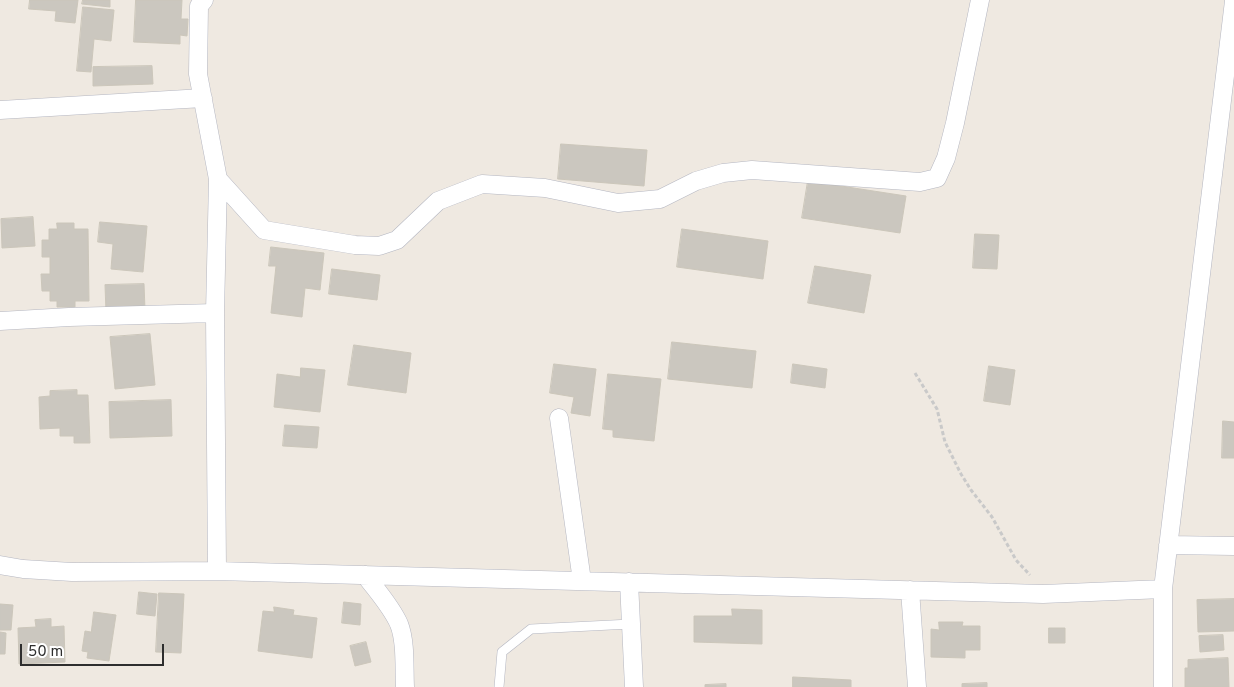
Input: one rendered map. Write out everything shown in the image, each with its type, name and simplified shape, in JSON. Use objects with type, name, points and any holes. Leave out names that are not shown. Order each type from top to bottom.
[{"type":"street","points":[[218,178],[264,230],[355,245],[379,246],[397,240],[438,201],[482,184],[545,188],[618,203],[660,198],[696,181],[723,173],[752,170],[920,182],[937,178],[946,158],[980,0]]},
{"type":"street","points":[[1163,687],[1163,589],[1234,1]]},
{"type":"street","points":[[200,2],[198,74],[218,178],[215,313],[217,571]]},
{"type":"street","points":[[0,110],[203,98]]},
{"type":"street","points":[[0,321],[215,313]]},
{"type":"street","points":[[559,418],[582,581]]},
{"type":"street","points":[[1168,545],[1234,546]]},
{"type":"street","points":[[0,565],[24,569],[72,572],[217,571],[1043,594],[1163,589]]},
{"type":"street","points":[[365,575],[400,626],[403,644],[405,687]]},
{"type":"street","points":[[629,582],[634,687]]},
{"type":"street","points":[[910,590],[917,687]]},
{"type":"lane","points":[[499,687],[502,652],[531,629],[631,624]]},
{"type":"path","points":[[915,373],[937,409],[945,442],[970,490],[992,517],[1016,560],[1031,576],[1043,594]]},
{"type":"building","points":[[30,0],[78,0],[75,23],[55,21],[56,11],[29,9]]},
{"type":"building","points":[[83,0],[110,0],[110,7],[82,4]]},
{"type":"building","points":[[136,0],[182,0],[181,19],[188,19],[187,36],[180,35],[180,44],[134,42]]},
{"type":"building","points":[[83,7],[114,10],[111,41],[94,39],[91,72],[77,71]]},
{"type":"building","points":[[152,66],[153,84],[93,86],[93,67]]},
{"type":"building","points":[[561,144],[647,150],[644,186],[558,179]]},
{"type":"building","points":[[808,181],[906,196],[900,233],[802,218]]},
{"type":"building","points":[[33,217],[35,246],[2,248],[1,219]]},
{"type":"building","points":[[100,222],[147,226],[143,272],[111,269],[113,244],[98,242]]},
{"type":"building","points":[[57,223],[74,223],[74,229],[88,229],[89,301],[75,301],[75,307],[57,307],[57,301],[50,301],[50,291],[42,291],[41,274],[50,274],[50,257],[42,257],[42,240],[49,240],[49,229],[57,229]]},
{"type":"building","points":[[682,229],[768,241],[763,279],[677,267]]},
{"type":"building","points":[[975,234],[999,235],[997,269],[973,268]]},
{"type":"building","points":[[271,247],[324,253],[320,290],[305,288],[302,317],[271,313],[276,266],[269,266]]},
{"type":"building","points":[[815,266],[871,275],[864,313],[808,303]]},
{"type":"building","points":[[332,269],[380,275],[377,300],[329,294]]},
{"type":"building","points":[[144,284],[145,310],[106,312],[105,285]]},
{"type":"building","points":[[150,334],[155,385],[115,389],[110,337]]},
{"type":"building","points":[[672,342],[756,351],[752,388],[668,379]]},
{"type":"building","points":[[354,345],[411,353],[406,393],[348,385]]},
{"type":"building","points":[[554,364],[596,369],[590,416],[571,413],[574,397],[550,393]]},
{"type":"building","points":[[793,364],[827,369],[825,388],[791,383]]},
{"type":"building","points":[[989,366],[1015,370],[1010,405],[984,401]]},
{"type":"building","points":[[301,368],[325,370],[320,412],[274,407],[277,374],[300,377]]},
{"type":"building","points":[[608,374],[661,379],[654,441],[613,437],[613,430],[603,429]]},
{"type":"building","points":[[77,390],[77,395],[88,395],[90,443],[74,443],[74,436],[60,436],[60,428],[40,429],[39,397],[50,396],[50,391]]},
{"type":"building","points":[[171,400],[172,436],[110,438],[109,402]]},
{"type":"building","points":[[1223,421],[1234,422],[1234,458],[1222,458]]},
{"type":"building","points":[[285,425],[319,427],[317,448],[283,446]]},
{"type":"building","points":[[139,592],[157,594],[155,616],[137,614]]},
{"type":"building","points":[[159,593],[184,594],[181,653],[156,652]]},
{"type":"building","points":[[1234,599],[1234,631],[1198,632],[1197,600]]},
{"type":"building","points":[[344,602],[361,604],[360,625],[342,623]]},
{"type":"building","points":[[0,604],[13,605],[11,630],[0,630]]},
{"type":"building","points":[[274,607],[294,610],[293,615],[317,618],[312,658],[258,651],[263,611],[274,612]]},
{"type":"building","points":[[732,609],[762,610],[762,644],[694,642],[694,616],[732,616]]},
{"type":"building","points":[[94,612],[116,615],[109,661],[87,658],[88,652],[82,651],[85,631],[91,632]]},
{"type":"building","points":[[51,619],[51,627],[64,626],[65,662],[19,664],[18,628],[36,627],[35,620]]},
{"type":"building","points":[[939,622],[963,622],[962,626],[980,626],[980,650],[965,650],[965,658],[931,657],[931,629],[939,630]]},
{"type":"building","points":[[1049,628],[1065,628],[1065,643],[1049,643]]},
{"type":"building","points":[[0,632],[6,633],[5,654],[0,654]]},
{"type":"building","points":[[1223,635],[1224,650],[1200,652],[1199,636]]},
{"type":"building","points":[[366,642],[371,662],[355,666],[350,646]]},
{"type":"building","points":[[1228,658],[1229,687],[1185,687],[1185,668],[1188,668],[1188,660]]},
{"type":"building","points":[[793,677],[851,680],[851,687],[793,687]]},
{"type":"building","points":[[987,683],[987,687],[962,687],[962,684]]},
{"type":"building","points":[[726,684],[726,687],[705,687],[705,685]]}]
